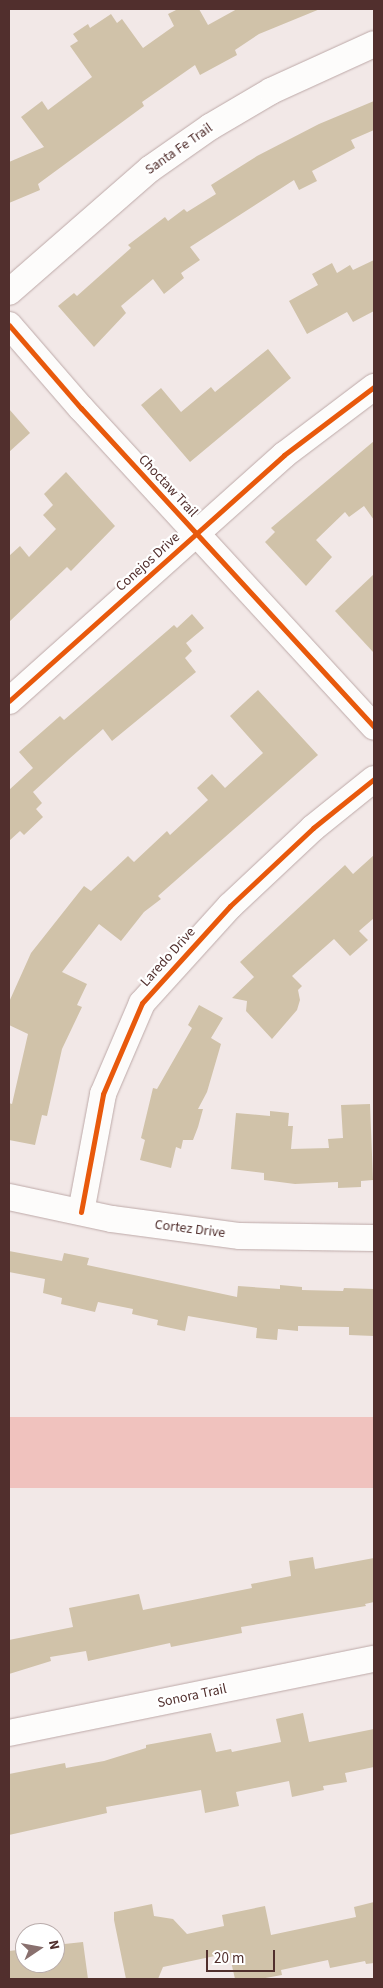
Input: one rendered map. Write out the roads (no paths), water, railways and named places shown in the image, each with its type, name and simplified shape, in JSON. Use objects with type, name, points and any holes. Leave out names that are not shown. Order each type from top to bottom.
[{"type":"street","name":"Santa Fe Trail","points":[[9,292],[150,169],[210,127],[272,91],[374,44]]},
{"type":"street","name":"Choctaw Trail","points":[[9,325],[196,534],[374,727]]},
{"type":"street","name":"Conejos Drive","points":[[9,701],[284,455],[374,387]]},
{"type":"street","name":"Laredo Drive","points":[[81,1212],[103,1094],[142,1003],[230,906],[313,828],[374,779]]},
{"type":"street","name":"Cortez Drive","points":[[9,1196],[81,1212],[240,1236],[374,1238]]},
{"type":"street","name":"Sonora Trail","points":[[9,1733],[374,1659]]}]
